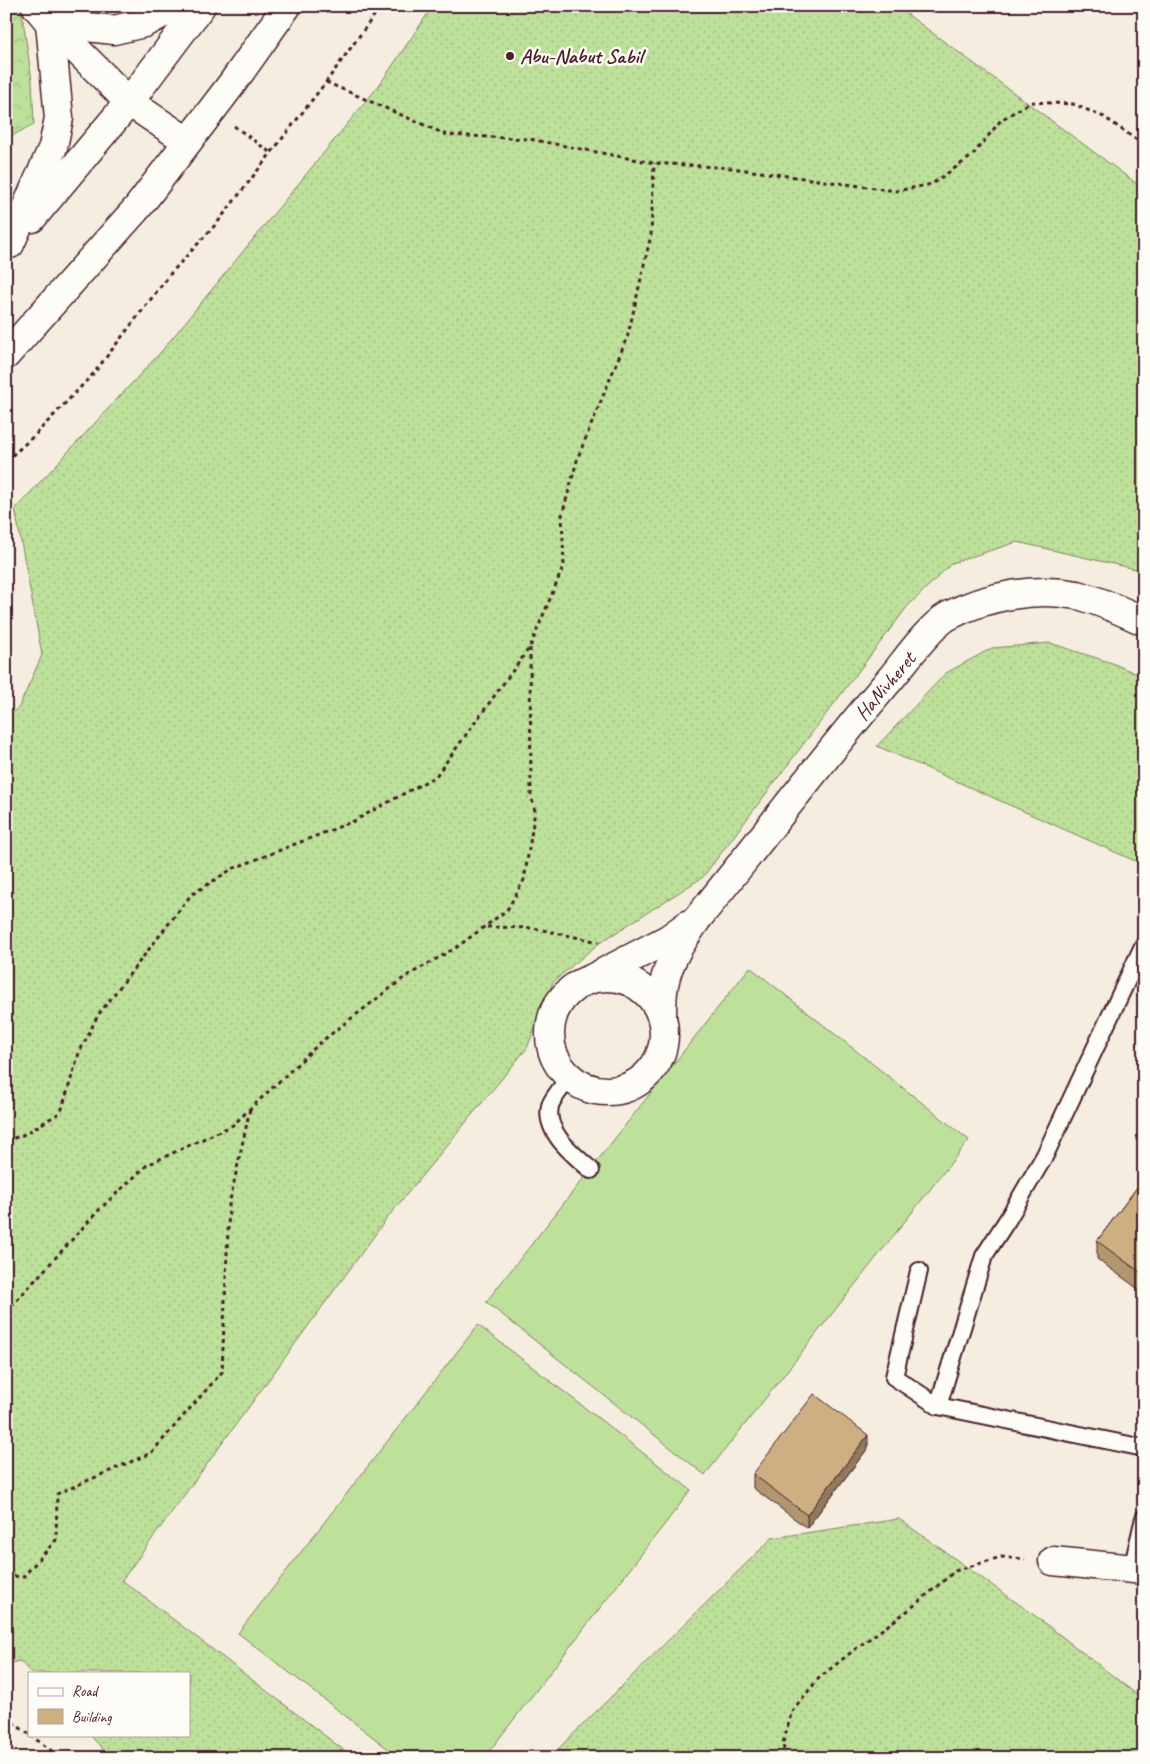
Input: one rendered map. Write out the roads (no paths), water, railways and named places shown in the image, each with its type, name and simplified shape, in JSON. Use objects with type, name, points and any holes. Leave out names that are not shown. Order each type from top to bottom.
[{"type":"main road","points":[[43,14],[114,30],[144,23],[177,6]]},
{"type":"main road","points":[[8,246],[129,102],[202,6]]},
{"type":"main road","points":[[6,355],[138,207],[231,85],[287,6]]},
{"type":"main road","points":[[43,14],[129,102],[187,141]]},
{"type":"main road","points":[[8,246],[53,147],[58,118],[43,14]]},
{"type":"main road","name":"HaNivheret","points":[[662,1017],[664,983],[681,942],[698,918],[880,691],[929,633],[946,617],[972,606],[1009,596],[1044,592],[1078,596],[1144,621]]},
{"type":"main road","name":"HaNivheret","points":[[588,980],[668,939],[698,918]]},
{"type":"main road","points":[[606,977],[624,979],[640,987],[653,1000],[662,1017],[665,1034],[662,1053],[653,1069],[640,1082],[623,1089],[604,1091],[586,1087],[570,1077],[558,1062],[551,1044],[551,1024],[558,1005],[570,990],[588,980],[606,977]]},
{"type":"main road","points":[[1053,1560],[1138,1569]]},
{"type":"lane","points":[[938,1406],[984,1256],[1045,1155],[1144,944]]},
{"type":"lane","points":[[570,1077],[550,1104],[549,1120],[562,1142],[590,1170]]},
{"type":"lane","points":[[919,1271],[894,1377],[938,1406],[1144,1448]]},
{"type":"lane","points":[[1138,1569],[1144,1518]]},
{"type":"place","name":"Abu-Nabut Sabil","points":[[510,56]]}]
